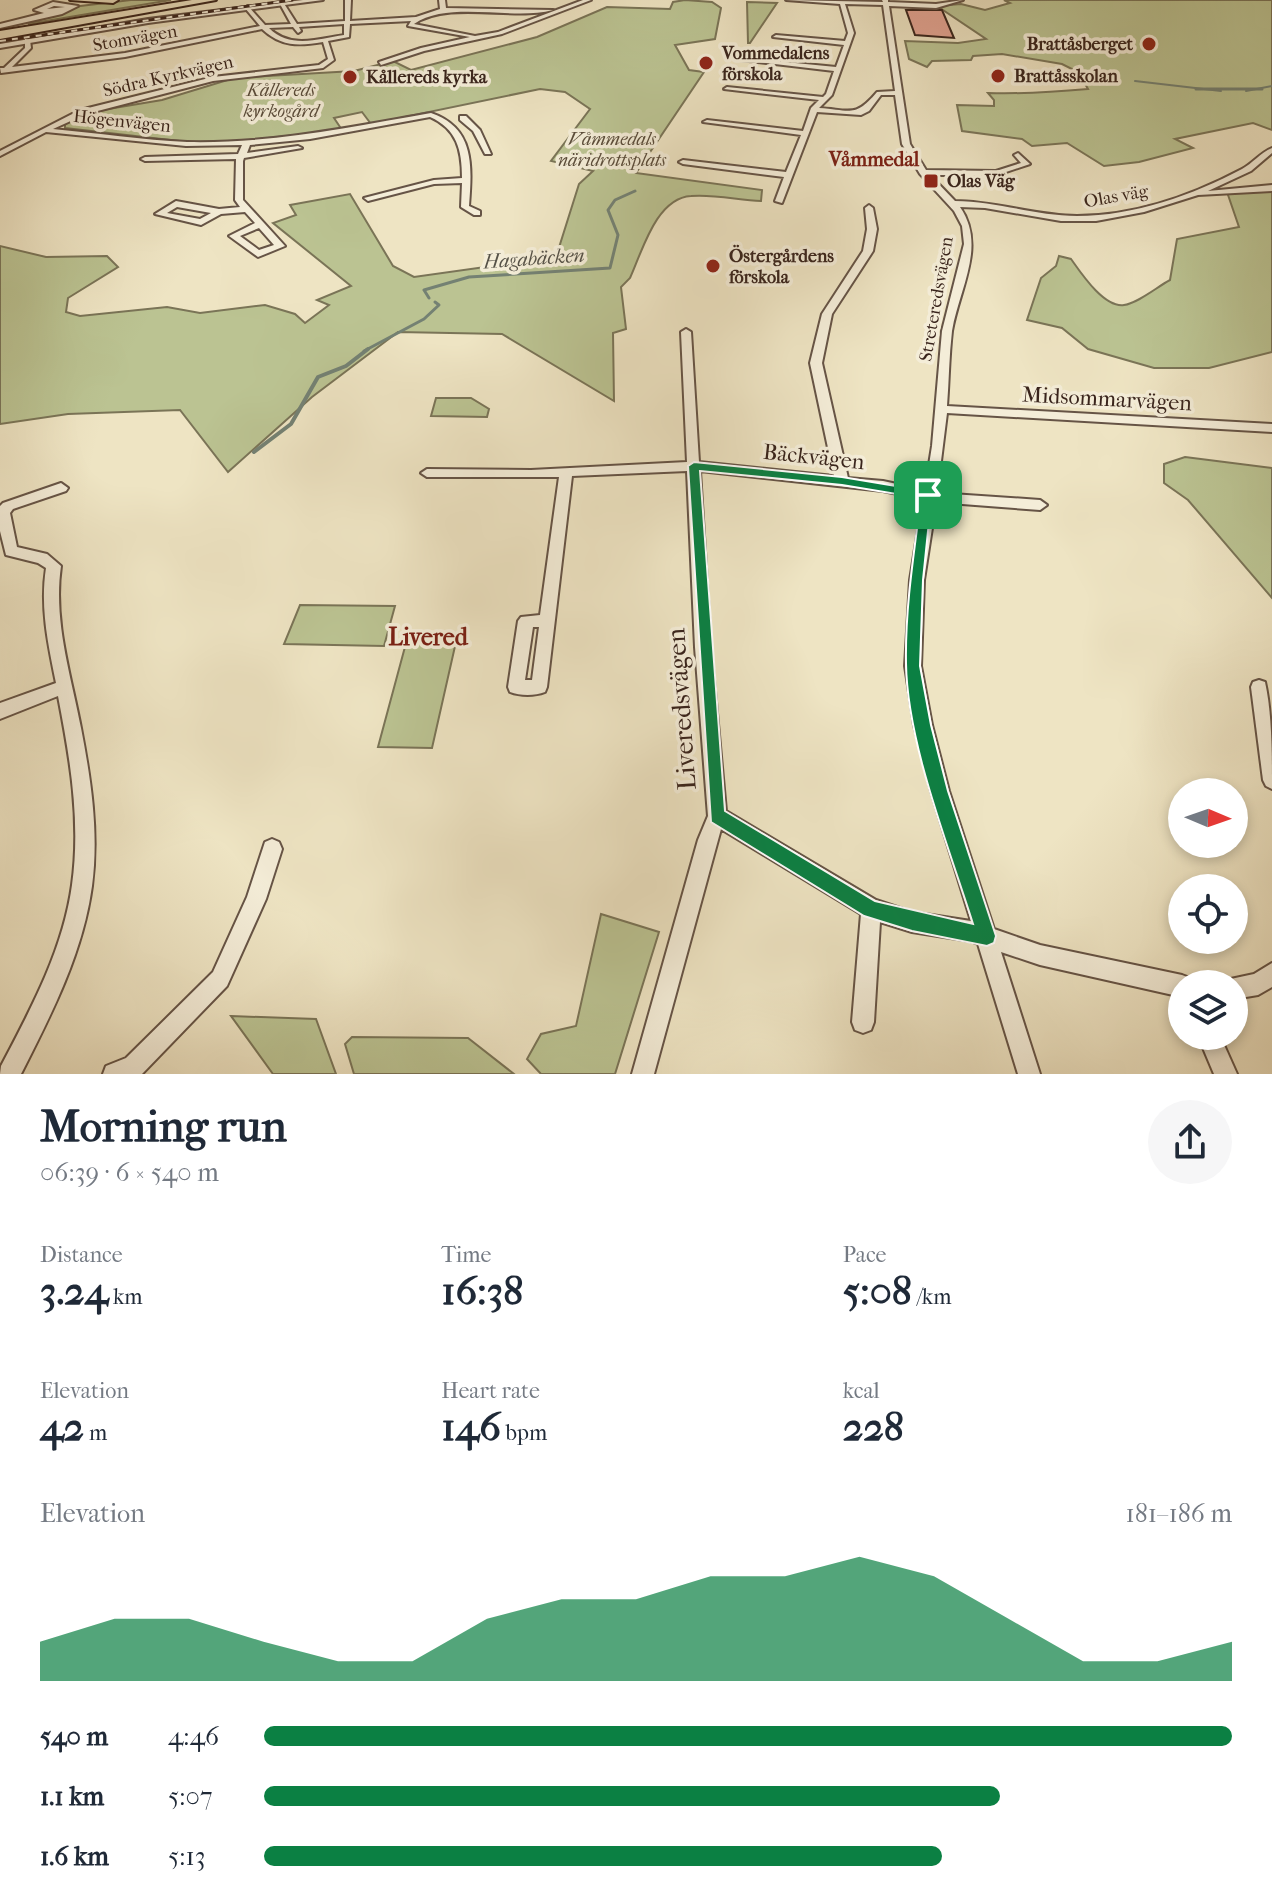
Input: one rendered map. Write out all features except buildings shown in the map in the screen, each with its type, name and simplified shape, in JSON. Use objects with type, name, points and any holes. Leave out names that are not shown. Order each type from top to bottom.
[{"type":"highway","points":[[71,2],[113,0]]},
{"type":"highway","points":[[71,2],[124,0]]},
{"type":"highway","points":[[0,30],[188,0]]},
{"type":"highway","points":[[0,30],[14,33],[211,0]]},
{"type":"street","points":[[0,46],[320,0]]},
{"type":"street","points":[[248,8],[280,43],[347,36],[348,0]]},
{"type":"street","points":[[442,0],[443,10]]},
{"type":"street","points":[[381,63],[423,49],[482,38],[548,17],[588,0]]},
{"type":"street","points":[[789,0],[946,5],[960,0]]},
{"type":"street","points":[[0,30],[51,2],[71,2]]},
{"type":"street","points":[[0,30],[55,12],[71,2]]},
{"type":"street","name":"Streteredsvägen","points":[[885,2],[906,144],[923,172],[954,204],[966,226],[969,244],[947,331],[941,409],[917,580],[913,666],[923,725],[940,791],[1029,1074]]},
{"type":"street","points":[[779,201],[804,133],[814,110],[825,99],[847,43],[851,27],[842,3]]},
{"type":"street","points":[[283,4],[304,41]]},
{"type":"street","points":[[482,38],[412,27],[410,23],[443,10],[525,13],[562,9]]},
{"type":"street","points":[[39,11],[55,12]]},
{"type":"street","name":"Stomvägen","points":[[1,72],[125,55],[263,27],[417,19]]},
{"type":"street","points":[[776,37],[847,43]]},
{"type":"street","name":"Södra Kyrkvägen","points":[[45,130],[83,112],[213,79],[304,71],[331,61],[325,39]]},
{"type":"street","points":[[1,72],[28,48],[27,40]]},
{"type":"street","points":[[743,60],[838,69]]},
{"type":"street","points":[[727,89],[825,99]]},
{"type":"street","points":[[814,110],[858,113],[866,109],[876,95],[899,93]]},
{"type":"street","name":"Högenvägen","points":[[0,154],[45,130],[186,144],[247,143],[310,137],[422,116],[443,121]]},
{"type":"street","points":[[463,118],[476,130],[490,156],[466,154]]},
{"type":"street","points":[[362,135],[443,121],[461,141],[466,154],[465,207],[477,213]]},
{"type":"street","points":[[707,122],[804,133]]},
{"type":"street","points":[[247,143],[241,156],[237,180],[239,200],[280,246],[258,254],[234,236],[259,225]]},
{"type":"street","points":[[145,159],[241,156],[322,144]]},
{"type":"street","name":"Olas väg","points":[[954,204],[985,203],[1089,219],[1134,211],[1187,195],[1247,169],[1272,150]]},
{"type":"street","points":[[923,172],[1006,172],[1026,164],[1018,155]]},
{"type":"street","points":[[683,162],[789,175]]},
{"type":"street","points":[[368,198],[434,182],[466,180]]},
{"type":"street","points":[[1187,195],[1272,188]]},
{"type":"street","points":[[219,212],[201,222],[159,214],[176,204],[219,212],[245,209]]},
{"type":"street","points":[[842,481],[816,363],[827,314],[868,251],[872,229],[869,208]]},
{"type":"street","points":[[686,332],[694,466]]},
{"type":"street","name":"Midsommarvägen","points":[[941,409],[1272,428]]},
{"type":"street","name":"Bäckvägen","points":[[427,473],[566,473],[694,466],[842,481],[928,495]]},
{"type":"street","name":"Liveredsvägen","points":[[694,466],[717,816],[871,909],[912,922],[987,936],[1040,955],[1168,984]]},
{"type":"street","points":[[548,621],[566,473]]},
{"type":"street","points":[[9,1074],[37,1021],[63,955],[82,887],[85,824],[50,591],[54,566],[42,558],[11,551],[3,512],[8,506],[61,488]]},
{"type":"street","points":[[928,495],[1040,505]]},
{"type":"street","points":[[0,711],[63,687]]},
{"type":"street","points":[[1259,687],[1272,780]]},
{"type":"street","points":[[643,1074],[707,840],[717,816]]},
{"type":"street","points":[[114,1074],[133,1067],[216,985],[241,936],[272,849]]},
{"type":"street","points":[[863,1022],[871,909]]},
{"type":"street","points":[[1248,986],[1258,984],[1272,974]]},
{"type":"street","points":[[1215,1050],[1226,1074]]},
{"type":"green space","points":[[131,0],[171,0],[28,24],[80,6]]},
{"type":"green space","points":[[1004,0],[1272,0],[1272,130],[1253,123],[1175,139],[1193,148],[1139,162],[1104,166],[1067,143],[1032,146],[1022,139],[962,131],[957,105],[994,106],[994,100],[988,93],[1088,89],[1078,72],[1062,64],[1002,54],[973,56],[971,60],[932,61],[927,67],[909,59],[905,41],[958,43],[986,39],[937,6],[961,4],[985,10],[1010,3]]},
{"type":"green space","points":[[673,2],[712,2],[721,8],[715,39],[675,45],[689,70],[704,72],[636,173],[762,190],[761,201],[691,196],[679,199],[659,216],[630,278],[621,287],[626,329],[613,333],[614,401],[502,334],[398,332],[312,397],[228,472],[180,410],[68,414],[0,424],[0,246],[46,257],[107,256],[118,267],[68,298],[66,312],[80,316],[167,307],[200,313],[265,305],[295,314],[305,323],[329,305],[317,300],[351,286],[273,223],[296,215],[290,205],[350,194],[393,266],[414,277],[556,257],[579,184],[593,171],[551,161],[590,109],[565,92],[540,89],[371,124],[362,112],[334,118],[342,130],[239,141],[188,142],[65,128],[65,122],[96,111],[162,100],[234,78],[354,71],[393,61],[411,70],[537,37],[607,7],[670,9]]},
{"type":"green space","points":[[747,2],[777,3],[750,43],[748,43]]},
{"type":"green space","points":[[1272,190],[1272,352],[1209,368],[1154,368],[1088,349],[1062,328],[1027,320],[1041,278],[1056,266],[1059,256],[1071,259],[1094,288],[1109,301],[1129,304],[1170,280],[1177,239],[1239,227],[1227,192]]},
{"type":"green space","points":[[436,398],[471,398],[489,409],[487,417],[431,416]]},
{"type":"green space","points":[[1185,457],[1272,468],[1272,598],[1188,500],[1164,483],[1164,464]]},
{"type":"green space","points":[[300,605],[395,606],[384,646],[284,644]]},
{"type":"green space","points":[[409,632],[458,633],[432,748],[378,747]]},
{"type":"green space","points":[[601,914],[659,932],[615,1074],[541,1074],[527,1059],[541,1034],[576,1026]]},
{"type":"green space","points":[[231,1016],[316,1019],[336,1074],[273,1074]]},
{"type":"green space","points":[[352,1037],[468,1038],[514,1074],[354,1074],[345,1044]]},
{"type":"waterway","points":[[1135,81],[1204,89]]},
{"type":"waterway","points":[[1256,89],[1272,86]]},
{"type":"waterway","points":[[1196,89],[1204,89]]},
{"type":"waterway","points":[[1204,89],[1256,89]]},
{"type":"waterway","points":[[1204,89],[1221,91]]},
{"type":"waterway","points":[[1246,91],[1256,89]]},
{"type":"waterway","points":[[1256,89],[1262,89]]},
{"type":"waterway","name":"Hagabäcken","points":[[429,298],[424,290],[469,277],[610,268],[618,235],[608,210],[615,200],[635,191]]},
{"type":"waterway","name":"Hagabäcken","points":[[364,351],[424,319],[439,305],[435,302]]},
{"type":"waterway","name":"Hagabäcken","points":[[254,452],[291,424],[318,377],[346,366],[368,349]]},
{"type":"railway","points":[[0,41],[292,0]]},
{"type":"place","name":"Brattåsberget","points":[[1149,44]]},
{"type":"place","name":"Vommedalens förskola","points":[[706,63]]},
{"type":"place","name":"Brattåsskolan","points":[[998,76]]},
{"type":"place","name":"Kållereds kyrka","points":[[350,77]]},
{"type":"place","name":"Olas Väg","points":[[931,181]]},
{"type":"place","name":"Östergårdens förskola","points":[[713,266]]},
{"type":"district","name":"Våmmedal","points":[[874,159]]},
{"type":"district","name":"Livered","points":[[428,637]]},
{"type":"route","points":[[694,466],[883,486],[928,495],[913,619],[913,666],[923,725],[940,791],[987,936],[912,922],[871,909],[717,816],[703,647],[694,466]]},
{"type":"park label","name":"Kållereds kyrkogård","points":[[281,100]]},
{"type":"park label","name":"Våmmedals näridrottsplats","points":[[612,149]]}]
